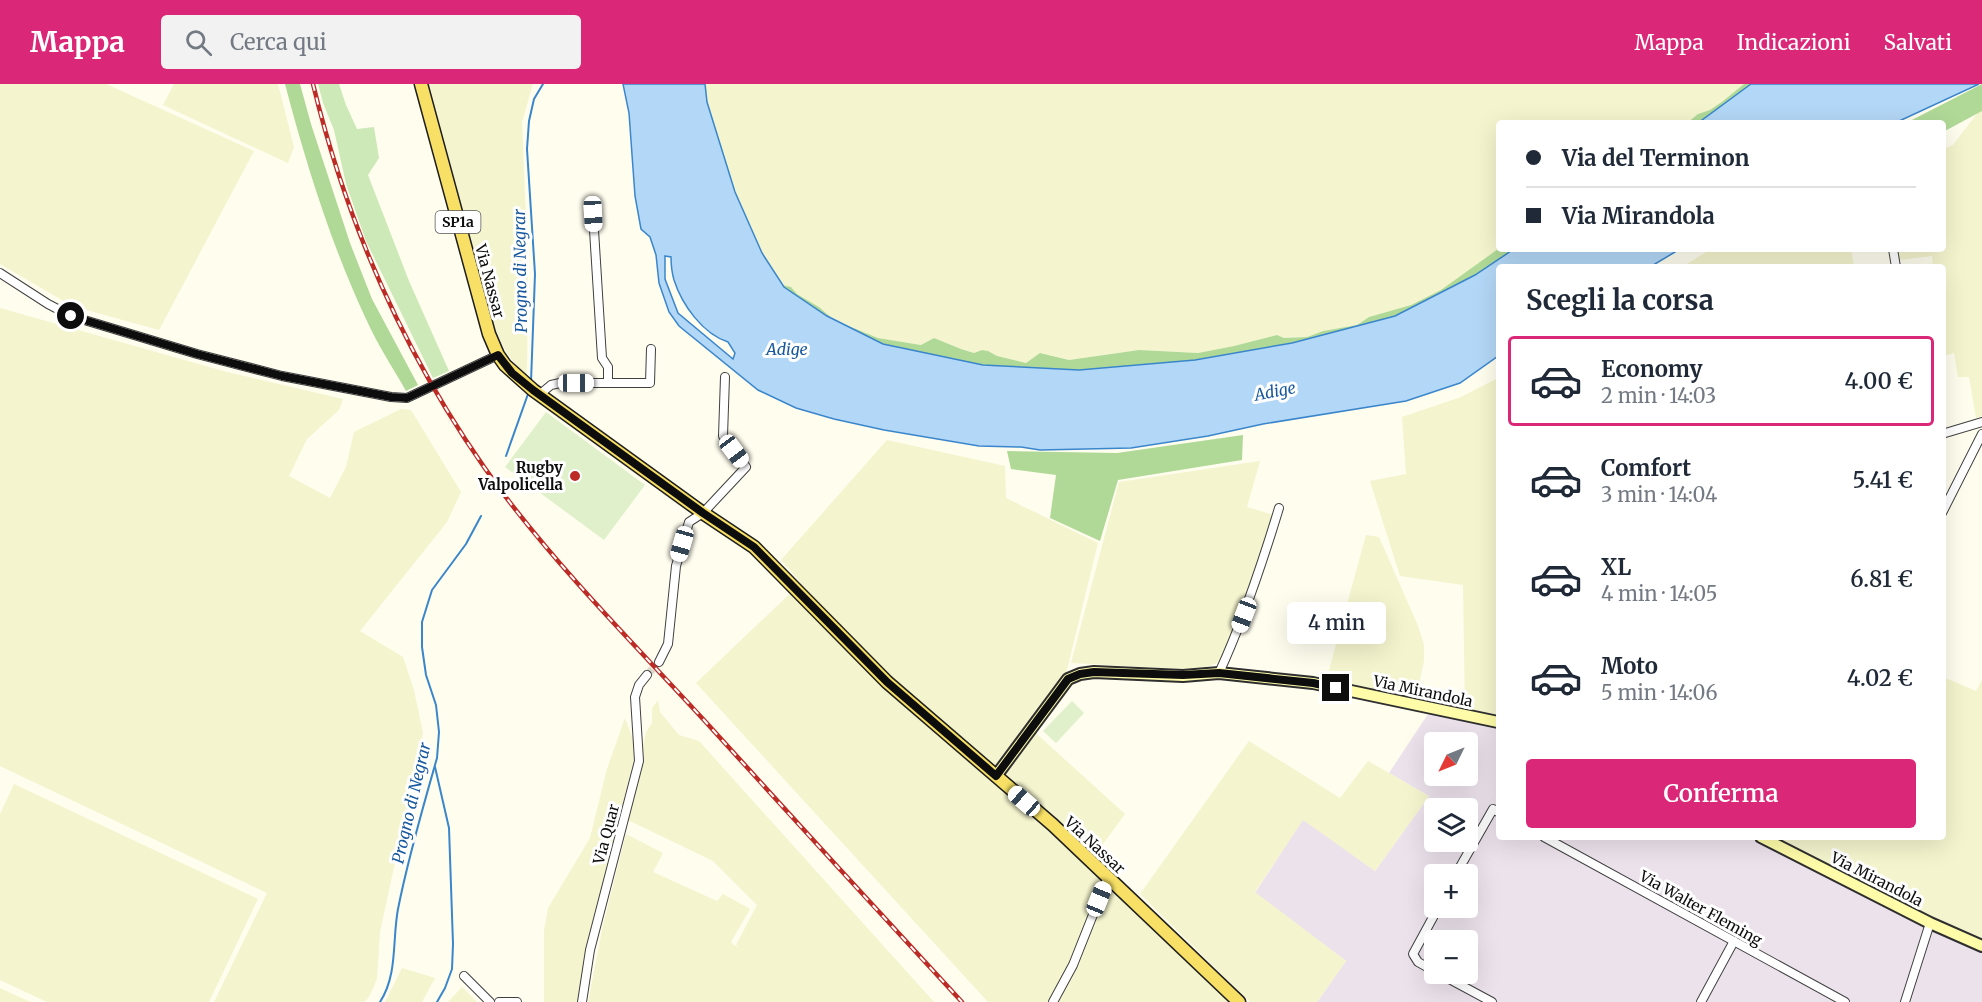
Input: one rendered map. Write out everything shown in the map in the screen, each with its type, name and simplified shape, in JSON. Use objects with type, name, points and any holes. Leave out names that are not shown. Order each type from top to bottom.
[{"type":"main road","name":"Via Nassar","points":[[421,86],[489,334],[498,355],[519,379],[703,513],[754,547],[887,682],[1053,825],[1239,1002]]},
{"type":"street","points":[[593,214],[602,357],[608,367],[608,383]]},
{"type":"street","points":[[0,273],[71,316],[197,354],[282,376],[391,397],[407,398],[498,355]]},
{"type":"street","points":[[536,393],[560,382],[650,383],[651,349]]},
{"type":"street","points":[[659,662],[668,644],[676,566],[689,522],[703,513],[746,466],[723,436],[725,377]]},
{"type":"street","points":[[1946,433],[1982,422]]},
{"type":"street","points":[[1946,505],[1982,434]]},
{"type":"street","points":[[1219,673],[1237,634],[1258,578],[1279,508]]},
{"type":"street","name":"Via Mirandola","points":[[996,776],[1068,679],[1094,672],[1183,675],[1219,673],[1313,683],[1496,722]]},
{"type":"street","name":"Via Quar","points":[[582,1002],[590,950],[639,761],[635,698],[639,685],[647,675]]},
{"type":"street","points":[[1462,864],[1496,811]]},
{"type":"street","name":"Via Walter Fleming","points":[[1549,840],[1845,1002]]},
{"type":"street","name":"Via Mirandola","points":[[1767,840],[1930,923],[1982,946]]},
{"type":"street","points":[[1053,1002],[1073,965],[1108,877]]},
{"type":"street","points":[[1905,1002],[1930,923]]},
{"type":"street","points":[[1424,934],[1413,954],[1418,962],[1424,965]]},
{"type":"street","points":[[1701,1002],[1734,941]]},
{"type":"street","points":[[464,976],[490,1002]]},
{"type":"street","points":[[1459,984],[1492,1002]]},
{"type":"street","points":[[499,1002],[517,1002]]},
{"type":"shaded area","points":[[1428,714],[1496,728],[1496,840],[1766,840],[1866,897],[1982,948],[1982,1002],[1317,1002],[1346,961],[1255,893],[1303,819],[1375,871],[1424,803],[1424,852],[1478,852],[1478,798],[1428,798],[1429,796],[1389,773]]},
{"type":"green space","points":[[0,84],[106,84],[254,151],[159,330],[72,306],[0,264]]},
{"type":"green space","points":[[174,84],[278,84],[294,147],[288,163],[163,105]]},
{"type":"green space","points":[[285,84],[300,84],[350,243],[372,299],[418,385],[406,391],[380,347],[353,291],[311,174]]},
{"type":"green space","points":[[318,84],[339,84],[357,129],[374,127],[379,158],[368,175],[409,281],[449,371],[433,378],[366,241],[346,184],[334,130]]},
{"type":"green space","points":[[427,84],[533,84],[522,122],[528,265],[527,378],[506,352],[494,327]]},
{"type":"green space","points":[[702,84],[1744,84],[1710,110],[1698,114],[1691,120],[1496,120],[1496,250],[1442,290],[1411,305],[1369,317],[1357,325],[1323,331],[1307,337],[1284,338],[1277,335],[1198,353],[1139,350],[1069,360],[1041,353],[1026,363],[997,356],[988,351],[982,350],[974,353],[934,338],[921,345],[878,338],[834,320],[819,307],[782,285],[737,228]]},
{"type":"green space","points":[[1744,84],[1779,84],[1722,120],[1691,120],[1723,101]]},
{"type":"green space","points":[[1982,84],[1982,111],[1946,130],[1946,120],[1912,120]]},
{"type":"green space","points":[[1982,107],[1982,416],[1976,418],[1969,377],[1958,377],[1954,353],[1946,355],[1946,264],[1933,264],[1932,256],[1899,260],[1898,252],[1946,252],[1946,148],[1953,145]]},
{"type":"green space","points":[[1496,250],[1512,252],[1487,269],[1474,286],[1312,351],[1006,378],[827,331],[782,285],[791,287],[797,294],[819,307],[834,320],[878,338],[921,345],[934,338],[974,353],[982,350],[988,351],[997,356],[1026,363],[1040,353],[1069,360],[1139,350],[1198,353],[1277,335],[1284,338],[1307,337],[1323,331],[1357,325],[1369,317],[1411,305],[1441,290]]},
{"type":"green space","points":[[1706,252],[1852,252],[1854,264],[1687,264]]},
{"type":"green space","points":[[0,308],[227,372],[343,399],[339,410],[307,439],[289,476],[330,498],[346,467],[354,432],[401,409],[411,410],[461,492],[447,522],[360,631],[403,657],[414,690],[423,733],[380,932],[377,979],[369,997],[364,1002],[214,1002],[267,893],[0,766]]},
{"type":"green space","points":[[1496,379],[1496,718],[1465,710],[1463,585],[1400,576],[1370,481],[1406,474],[1402,417],[1461,397]]},
{"type":"green space","name":"Rugby Valpolicella","points":[[546,412],[645,485],[604,540],[505,467]]},
{"type":"green space","points":[[1243,435],[1242,460],[1118,480],[1100,541],[1050,518],[1056,475],[1011,469],[1007,451],[1117,453]]},
{"type":"green space","points":[[887,440],[1005,466],[1006,498],[1098,543],[1065,678],[1028,726],[1125,814],[1087,866],[1230,1002],[988,1002],[696,683],[801,583],[781,560]]},
{"type":"green space","points":[[1260,461],[1247,507],[1274,515],[1225,651],[1217,663],[1199,670],[1071,663],[1119,482]]},
{"type":"green space","points":[[1366,535],[1379,537],[1424,645],[1424,661],[1417,693],[1405,699],[1326,681]]},
{"type":"green space","points":[[1946,678],[1976,691],[1982,680],[1982,941],[1930,918],[1773,840],[1946,840]]},
{"type":"green space","points":[[658,700],[660,712],[679,735],[699,741],[934,1002],[588,1002],[603,925],[626,834],[663,853],[653,872],[717,901],[723,894],[750,909],[731,942],[739,949],[736,945],[757,905],[713,861],[628,820],[646,732],[652,723],[652,708]]},
{"type":"green space","points":[[1072,701],[1084,713],[1056,743],[1043,731]]},
{"type":"green space","points":[[625,718],[633,739],[634,759],[586,948],[577,1002],[544,1002],[544,931],[548,908],[590,838],[607,769]]},
{"type":"green space","points":[[1249,741],[1340,798],[1368,761],[1429,796],[1424,798],[1424,803],[1375,871],[1303,820],[1255,892],[1346,961],[1317,1002],[1250,1002],[1140,894]]},
{"type":"green space","points":[[14,784],[258,899],[209,1002],[47,1002],[0,980],[0,814]]},
{"type":"green space","points":[[402,968],[435,978],[422,1002],[385,1002]]},
{"type":"green space","points":[[462,987],[477,1002],[448,1002]]},
{"type":"green space","points":[[0,988],[30,1002],[0,1002]]},
{"type":"water","name":"Adige","points":[[623,84],[705,84],[707,102],[735,192],[762,253],[784,287],[827,316],[883,344],[983,365],[1079,370],[1195,360],[1292,343],[1395,316],[1475,275],[1510,252],[1675,252],[1655,264],[1496,264],[1496,357],[1460,383],[1406,401],[1131,448],[1040,450],[979,446],[884,430],[796,408],[758,390],[679,326],[669,312],[659,283],[656,255],[650,237],[641,229],[635,196],[629,113]],"holes":[[[665,256],[671,257],[678,290],[688,308],[710,332],[728,342],[735,353],[733,359],[678,313],[665,279]]]},
{"type":"water","points":[[1751,84],[1979,84],[1901,120],[1702,120]]},
{"type":"waterway","name":"Progno di Negrar","points":[[531,382],[535,274],[527,149],[529,121],[534,99],[543,84]]},
{"type":"waterway","name":"Progno di Negrar","points":[[506,456],[528,394]]},
{"type":"waterway","name":"Progno di Negrar","points":[[380,1002],[390,980],[396,921],[402,890],[437,758],[439,732],[436,705],[426,675],[422,647],[422,622],[432,590],[466,544],[481,516]]},
{"type":"waterway","points":[[435,767],[449,828],[453,944],[452,969],[437,1002]]},
{"type":"tunnel","points":[[647,675],[659,662]]},
{"type":"railway","points":[[313,84],[345,194],[388,300],[441,401],[505,496],[576,582],[962,1002]]},
{"type":"place","name":"Rugby Valpolicella","points":[[575,476]]},
{"type":"route","points":[[71,316],[197,354],[282,376],[391,397],[407,398],[498,355],[512,373],[533,390],[703,513],[754,547],[907,701],[996,776],[1068,679],[1080,674],[1094,672],[1183,675],[1219,673],[1313,683],[1336,688]]}]
